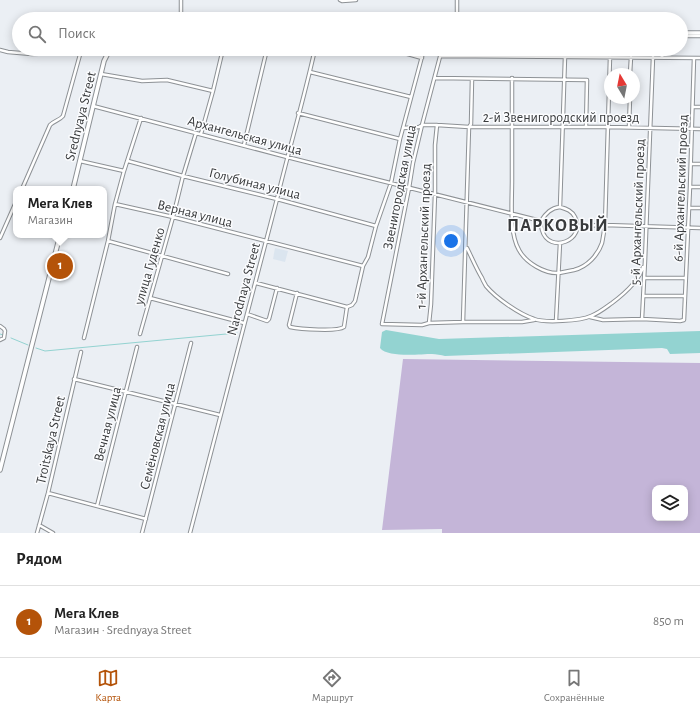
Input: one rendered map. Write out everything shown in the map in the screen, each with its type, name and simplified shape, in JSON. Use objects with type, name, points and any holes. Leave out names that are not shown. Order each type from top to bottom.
[{"type":"street","points":[[181,0],[181,12]]},
{"type":"street","points":[[341,0],[356,0]]},
{"type":"street","points":[[457,0],[457,12]]},
{"type":"street","points":[[688,33],[700,33]]},
{"type":"street","points":[[688,36],[700,36]]},
{"type":"street","points":[[0,50],[12,52]]},
{"type":"street","points":[[23,186],[50,125],[63,116],[80,56]]},
{"type":"street","name":"Srednyaya Street","points":[[73,186],[104,61],[107,56]]},
{"type":"street","points":[[201,134],[221,56]]},
{"type":"street","points":[[244,145],[265,56]]},
{"type":"street","name":"Narodnaya Street","points":[[190,533],[244,323],[256,283],[313,56]]},
{"type":"street","points":[[415,56],[422,58]]},
{"type":"street","points":[[441,56],[700,58]]},
{"type":"street","name":"Звенигородская улица","points":[[429,323],[422,325],[382,324],[413,163],[434,78],[441,56]]},
{"type":"street","points":[[560,208],[565,57]]},
{"type":"street","points":[[512,78],[512,213],[514,240],[519,251],[532,264],[539,268],[559,273],[578,269],[587,264],[593,258],[602,244],[604,226],[610,57]]},
{"type":"street","points":[[630,68],[631,57]]},
{"type":"street","name":"Звенигородская улица","points":[[347,307],[352,306],[355,301],[363,266],[368,257],[376,226],[391,183],[400,139],[422,58]]},
{"type":"street","name":"5-й Архангельский проезд","points":[[642,320],[653,58]]},
{"type":"street","name":"6-й Архангельский проезд","points":[[642,320],[684,320],[694,58]]},
{"type":"street","points":[[310,72],[411,97]]},
{"type":"street","points":[[101,74],[142,81],[167,80],[213,91]]},
{"type":"street","points":[[434,78],[587,80],[586,127]]},
{"type":"street","points":[[464,322],[469,127],[471,124],[472,79]]},
{"type":"street","points":[[629,127],[630,104]]},
{"type":"street","name":"Архангельская улица","points":[[93,106],[409,188]]},
{"type":"street","points":[[693,107],[700,107]]},
{"type":"street","points":[[298,114],[400,139]]},
{"type":"street","points":[[84,338],[108,241],[115,204],[141,118]]},
{"type":"street","name":"2-й Звенигородский проезд","points":[[403,128],[419,127],[422,125],[437,125],[469,127],[650,127],[700,129]]},
{"type":"street","name":"1-й Архангельский проезд","points":[[429,323],[431,304],[435,194],[435,145],[437,125]]},
{"type":"street","name":"улица Гуденко","points":[[140,334],[196,133]]},
{"type":"street","points":[[80,161],[124,171]]},
{"type":"street","name":"Голубиная улица","points":[[128,161],[376,226]]},
{"type":"street","points":[[691,164],[700,164]]},
{"type":"street","points":[[690,187],[700,187]]},
{"type":"street","points":[[409,188],[541,221]]},
{"type":"street","name":"Верная улица","points":[[115,204],[173,217],[363,266]]},
{"type":"street","points":[[560,208],[571,211],[577,221],[577,226],[575,235],[572,238],[560,243],[551,241],[547,238],[542,230],[541,221],[547,212],[560,208]]},
{"type":"street","points":[[689,208],[700,208]]},
{"type":"street","points":[[0,238],[13,209]]},
{"type":"street","points":[[577,226],[700,228]]},
{"type":"street","points":[[0,470],[59,238]]},
{"type":"street","points":[[108,241],[228,274]]},
{"type":"street","points":[[556,321],[560,243]]},
{"type":"street","points":[[466,245],[476,269],[486,286],[521,314],[534,320]]},
{"type":"street","points":[[429,323],[522,322],[534,320],[556,321],[575,320],[590,317],[628,290],[642,273],[645,261]]},
{"type":"street","points":[[644,278],[686,278]]},
{"type":"street","points":[[256,283],[297,293],[347,307],[344,327],[341,329],[331,330],[290,327],[289,325],[297,293]]},
{"type":"street","points":[[247,314],[266,321],[269,319],[277,288]]},
{"type":"street","points":[[644,296],[685,296]]},
{"type":"street","points":[[150,298],[244,323]]},
{"type":"street","points":[[590,317],[603,320],[642,320]]},
{"type":"street","points":[[0,326],[6,331],[4,338],[0,340]]},
{"type":"street","name":"Семёновская улица","points":[[142,533],[191,343]]},
{"type":"street","name":"Вечная улица","points":[[98,506],[138,347]]},
{"type":"street","name":"Troitskaya Street","points":[[37,533],[48,493],[81,352]]},
{"type":"street","points":[[74,379],[220,415]]},
{"type":"street","points":[[48,493],[146,519]]},
{"type":"street","points":[[39,525],[53,533]]},
{"type":"shaded area","points":[[275,248],[288,251],[285,262],[273,259]]},
{"type":"shaded area","points":[[403,359],[700,363],[700,533],[442,533],[442,529],[382,530]]},
{"type":"water","points":[[386,330],[439,339],[700,331],[700,353],[670,354],[667,349],[662,348],[445,356],[434,354],[397,354],[384,351],[380,348],[382,332]]},
{"type":"waterway","points":[[36,348],[45,351],[237,333]]},
{"type":"waterway","points":[[11,338],[28,345]]},
{"type":"place","name":"Мега Клев","points":[[60,266]]},
{"type":"district","name":"ПАРКОВЫЙ","points":[[558,225]]}]
